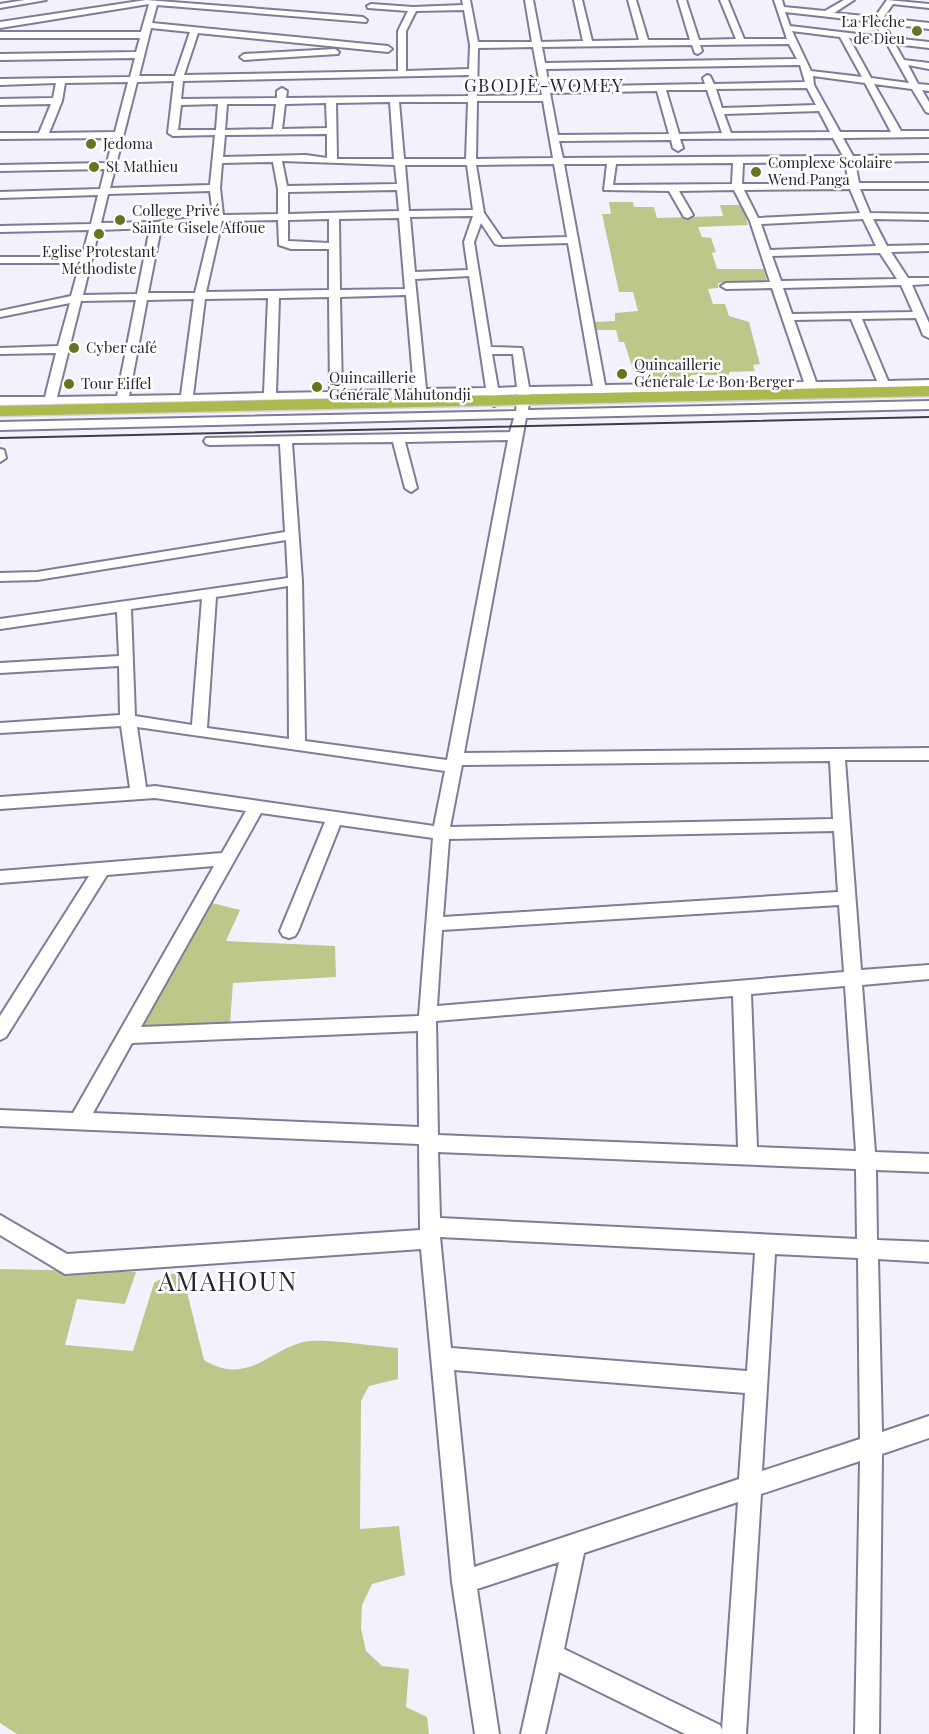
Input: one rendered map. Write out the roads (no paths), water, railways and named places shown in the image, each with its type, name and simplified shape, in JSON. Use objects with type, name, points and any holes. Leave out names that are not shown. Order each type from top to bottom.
[{"type":"highway","points":[[0,419],[929,391]]},
{"type":"highway","points":[[523,402],[929,398]]},
{"type":"highway","points":[[0,411],[495,403]]},
{"type":"street","points":[[0,6],[42,0]]},
{"type":"street","points":[[0,35],[80,23],[154,1],[165,0]]},
{"type":"street","points":[[529,0],[600,389]]},
{"type":"street","points":[[578,0],[588,44]]},
{"type":"street","points":[[632,0],[645,43]]},
{"type":"street","points":[[682,0],[728,137]]},
{"type":"street","points":[[724,0],[741,41]]},
{"type":"street","points":[[823,13],[848,0]]},
{"type":"street","points":[[877,20],[891,0],[929,6]]},
{"type":"street","points":[[50,399],[154,1]]},
{"type":"street","points":[[154,1],[353,36],[388,49],[402,49]]},
{"type":"street","points":[[244,57],[353,36],[373,3],[413,9],[467,4],[474,45],[471,162],[479,213],[499,242],[573,240]]},
{"type":"street","points":[[929,26],[823,13],[780,3],[786,28],[808,73],[810,84],[850,160],[854,186],[866,216],[883,249],[905,282],[929,335]]},
{"type":"street","points":[[402,74],[402,31],[413,9]]},
{"type":"street","points":[[877,20],[929,108]]},
{"type":"street","points":[[0,25],[80,23],[145,30],[195,30],[261,37],[353,36]]},
{"type":"street","points":[[786,28],[929,45]]},
{"type":"street","points":[[195,30],[179,78],[173,133],[331,130]]},
{"type":"street","points":[[843,35],[898,135]]},
{"type":"street","points":[[227,77],[261,37]]},
{"type":"street","points":[[474,45],[792,41]]},
{"type":"street","points":[[0,57],[139,55]]},
{"type":"street","points":[[541,66],[801,62]]},
{"type":"street","points":[[903,62],[929,66]]},
{"type":"street","points":[[0,82],[473,72]]},
{"type":"street","points":[[808,73],[929,88]]},
{"type":"street","points":[[277,131],[283,76]]},
{"type":"street","points":[[43,135],[57,101],[61,81]]},
{"type":"street","points":[[177,102],[472,99],[661,88],[810,84]]},
{"type":"street","points":[[661,88],[682,161]]},
{"type":"street","points":[[331,100],[332,161]]},
{"type":"street","points":[[394,100],[420,393]]},
{"type":"street","points":[[0,114],[2,102],[57,101]]},
{"type":"street","points":[[186,399],[200,296],[218,218],[215,188],[223,102]]},
{"type":"street","points":[[719,111],[823,108]]},
{"type":"street","points":[[555,138],[929,134]]},
{"type":"street","points":[[0,136],[118,135]]},
{"type":"street","points":[[218,160],[558,162],[929,158]]},
{"type":"street","points":[[277,159],[283,189],[282,238],[286,245],[334,246]]},
{"type":"street","points":[[612,161],[608,188],[929,186]]},
{"type":"street","points":[[738,161],[737,187],[755,221],[767,253],[811,386]]},
{"type":"street","points":[[0,168],[111,166]]},
{"type":"street","points":[[283,189],[402,187]]},
{"type":"street","points":[[0,195],[215,188]]},
{"type":"street","points":[[672,188],[688,215]]},
{"type":"street","points":[[0,229],[156,225],[218,218],[479,213]]},
{"type":"street","points":[[479,213],[469,242],[485,351],[495,403],[514,436]]},
{"type":"street","points":[[334,216],[336,395]]},
{"type":"street","points":[[755,221],[866,216],[929,217]]},
{"type":"street","points":[[122,400],[156,225]]},
{"type":"street","points":[[767,253],[929,248]]},
{"type":"street","points":[[0,260],[86,260]]},
{"type":"street","points":[[410,276],[474,273]]},
{"type":"street","points":[[726,286],[929,281]]},
{"type":"street","points":[[0,314],[76,298],[411,292]]},
{"type":"street","points":[[270,397],[274,295]]},
{"type":"street","points":[[788,317],[920,315]]},
{"type":"street","points":[[855,316],[884,385]]},
{"type":"street","points":[[0,351],[63,350]]},
{"type":"street","points":[[485,351],[518,350],[523,402],[514,436],[441,833],[427,1018],[430,1233],[464,1582],[487,1734]]},
{"type":"street","points":[[523,402],[600,389],[929,384]]},
{"type":"street","points":[[0,401],[420,393],[495,403]]},
{"type":"street","points":[[523,402],[929,405]]},
{"type":"street","points":[[0,426],[350,418],[495,403]]},
{"type":"street","points":[[350,418],[352,440]]},
{"type":"street","points":[[210,441],[514,436]]},
{"type":"street","points":[[286,439],[295,580],[297,746]]},
{"type":"street","points":[[398,439],[411,488]]},
{"type":"street","points":[[0,453],[0,458]]},
{"type":"street","points":[[0,577],[37,576],[291,535]]},
{"type":"street","points":[[0,624],[295,580]]},
{"type":"street","points":[[199,732],[209,593]]},
{"type":"street","points":[[124,606],[128,720],[140,793]]},
{"type":"street","points":[[0,668],[125,661]]},
{"type":"street","points":[[0,728],[128,720],[297,746],[454,763],[929,753]]},
{"type":"street","points":[[837,756],[866,1161],[871,1446],[867,1734]]},
{"type":"street","points":[[0,803],[155,792],[441,833],[842,825]]},
{"type":"street","points":[[79,1120],[256,807]]},
{"type":"street","points":[[289,931],[335,818]]},
{"type":"street","points":[[0,877],[226,859]]},
{"type":"street","points":[[0,1032],[103,868]]},
{"type":"street","points":[[433,924],[847,898]]},
{"type":"street","points":[[127,1035],[427,1018],[742,987],[929,972]]},
{"type":"street","points":[[742,987],[748,1156]]},
{"type":"street","points":[[0,1118],[79,1120],[748,1156],[929,1163]]},
{"type":"street","points":[[0,1224],[65,1264],[430,1233],[929,1252]]},
{"type":"street","points":[[734,1734],[766,1244]]},
{"type":"street","points":[[442,1358],[757,1383]]},
{"type":"street","points":[[464,1582],[929,1427]]},
{"type":"street","points":[[533,1734],[575,1544]]},
{"type":"street","points":[[551,1655],[711,1734]]},
{"type":"railway","points":[[0,438],[929,417]]},
{"type":"place","name":"La Flèche de Dieu","points":[[917,31]]},
{"type":"place","name":"Jedoma","points":[[91,144]]},
{"type":"place","name":"St Mathieu","points":[[94,167]]},
{"type":"place","name":"Complexe Scolaire Wend Panga","points":[[756,172]]},
{"type":"place","name":"College Privé Sainte Gisele Affoue","points":[[120,220]]},
{"type":"place","name":"Eglise Protestant Méthodiste","points":[[99,234]]},
{"type":"place","name":"Cyber café","points":[[74,348]]},
{"type":"place","name":"Quincaillerie Générale Le Bon Berger","points":[[622,374]]},
{"type":"place","name":"Tour Eiffel","points":[[69,384]]},
{"type":"place","name":"Quincaillerie Générale Mahutondji","points":[[317,387]]},
{"type":"district","name":"GBODJÈ-WOMEY","points":[[544,86]]},
{"type":"district","name":"AMAHOUN","points":[[228,1282]]}]
